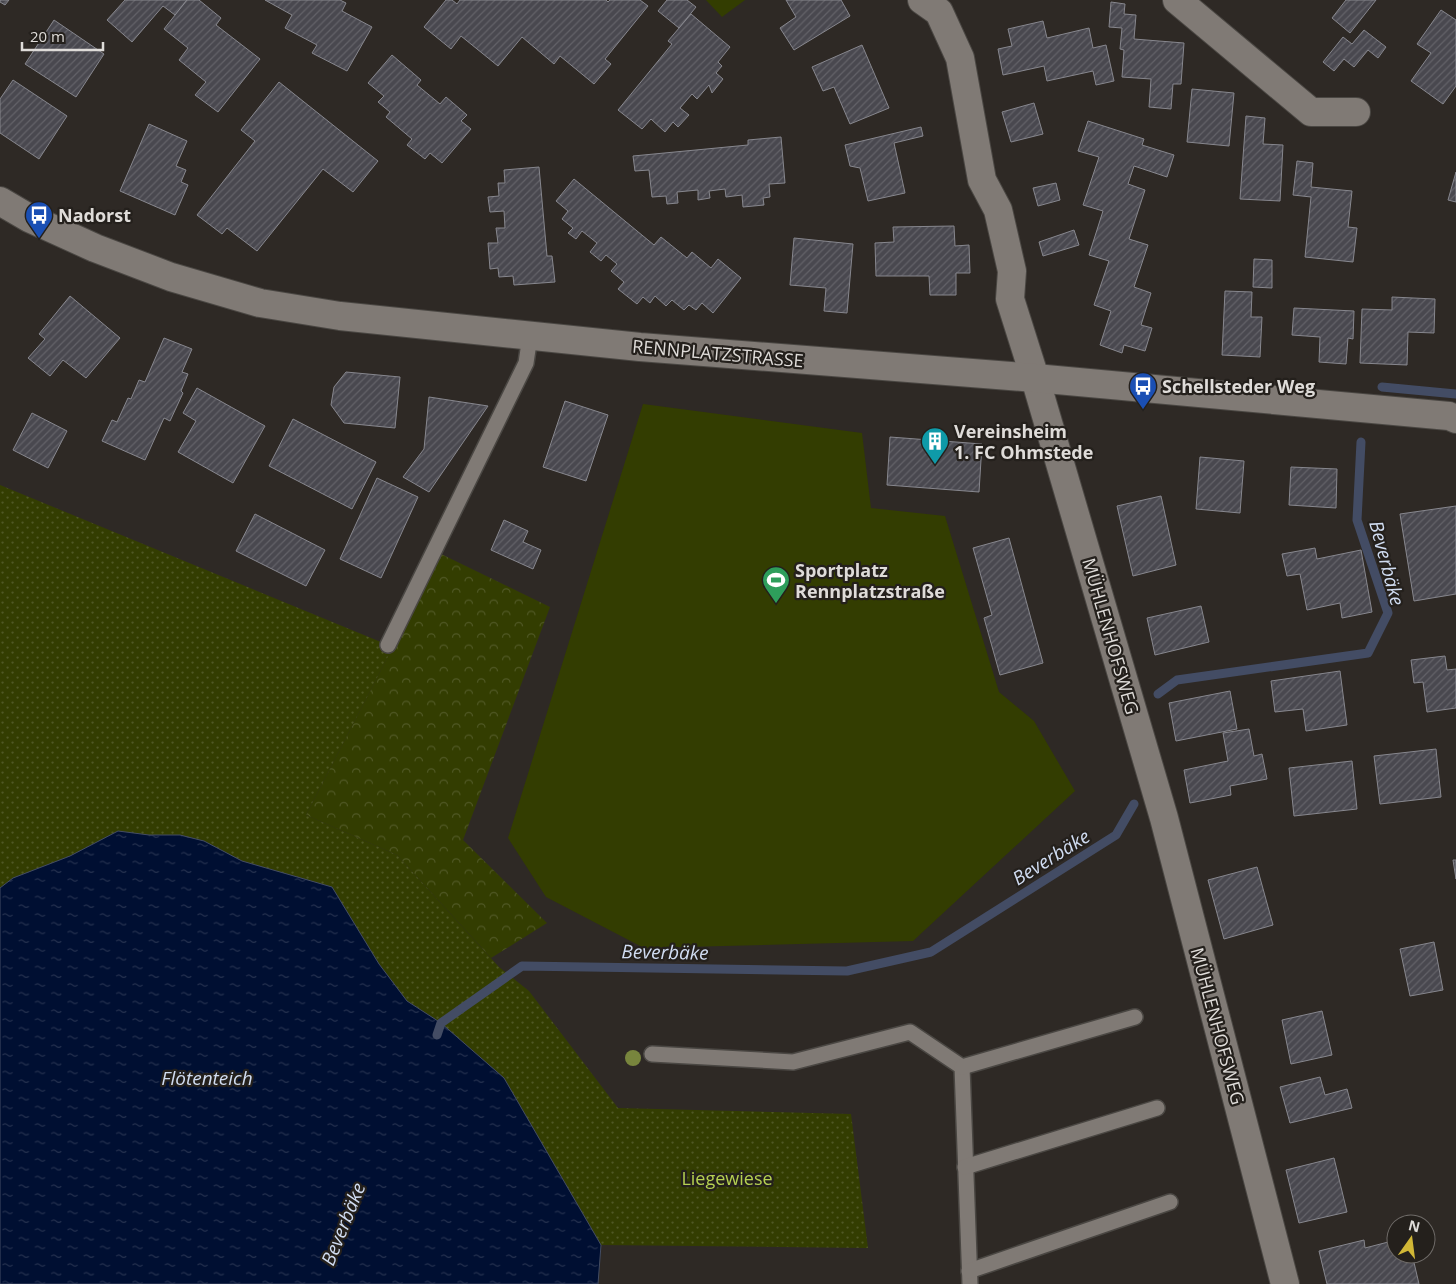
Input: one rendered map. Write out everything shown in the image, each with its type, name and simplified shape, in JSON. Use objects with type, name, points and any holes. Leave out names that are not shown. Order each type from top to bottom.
[{"type":"street","points":[[1177,0],[1311,112],[1356,112]]},
{"type":"street","name":"MÜHLENHOFSWEG","points":[[939,4],[960,58],[982,180],[998,210],[1012,271],[1010,299],[1164,818],[1285,1284]]},
{"type":"street","name":"RENNPLATZSTRASSE","points":[[0,201],[29,218],[118,257],[171,277],[260,303],[340,316],[640,347],[1035,378],[1449,416],[1456,419]]},
{"type":"lane","points":[[388,645],[526,363],[530,336]]},
{"type":"lane","points":[[652,1054],[793,1062],[910,1032],[962,1066],[1135,1017]]},
{"type":"lane","points":[[962,1066],[969,1278],[1170,1202]]},
{"type":"lane","points":[[965,1167],[1156,1108]]},
{"type":"green space","points":[[706,0],[745,0],[722,17]]},
{"type":"green space","name":"Sportplatz Rennplatzstraße","points":[[643,404],[862,433],[871,508],[945,516],[999,692],[1034,721],[1075,791],[913,941],[644,948],[546,897],[508,838]]},
{"type":"green space","name":"Liegewiese","points":[[0,485],[393,647],[306,815],[397,855],[499,967],[529,991],[618,1108],[851,1114],[868,1248],[601,1245],[598,1284],[0,1284]]},
{"type":"green space","points":[[441,554],[550,607],[463,840],[547,923],[491,958],[397,855],[306,815]]},
{"type":"water","name":"Flötenteich","points":[[118,831],[149,835],[180,835],[204,841],[242,861],[332,887],[379,964],[407,1001],[441,1023],[504,1078],[601,1245],[598,1284],[0,1284],[0,888],[13,878],[70,856]]},
{"type":"building","points":[[0,0],[9,0],[5,5]]},
{"type":"building","points":[[125,0],[187,0],[175,15],[163,6],[132,42],[107,20]]},
{"type":"building","points":[[187,0],[199,0],[221,18],[216,25],[260,59],[218,112],[195,95],[206,82],[179,60],[188,48],[164,29]]},
{"type":"building","points":[[265,0],[340,0],[346,3],[342,11],[372,27],[347,71],[312,53],[317,45],[285,28],[292,15]]},
{"type":"building","points":[[446,0],[452,0],[457,4],[460,0],[606,0],[608,2],[610,0],[640,0],[648,6],[605,59],[611,64],[594,84],[560,56],[554,64],[522,37],[498,66],[461,36],[451,49],[424,27]]},
{"type":"building","points":[[667,0],[687,0],[696,7],[679,28],[658,11]]},
{"type":"building","points":[[786,0],[841,0],[850,16],[794,50],[780,28],[796,17]]},
{"type":"building","points":[[1346,0],[1376,0],[1350,33],[1332,18]]},
{"type":"building","points":[[1111,2],[1125,4],[1124,14],[1136,15],[1134,39],[1184,43],[1181,84],[1173,84],[1171,109],[1149,107],[1151,79],[1122,77],[1124,50],[1120,49],[1122,28],[1109,27]]},
{"type":"building","points":[[1441,10],[1456,20],[1456,86],[1443,104],[1411,81],[1431,53],[1417,44]]},
{"type":"building","points":[[691,14],[730,47],[718,62],[722,66],[716,73],[723,79],[712,93],[709,85],[697,99],[692,94],[680,108],[689,115],[678,127],[673,122],[665,132],[651,119],[642,129],[618,110],[672,44],[668,41]]},
{"type":"building","points":[[54,20],[104,54],[76,97],[25,64]]},
{"type":"building","points":[[1043,21],[1047,38],[1089,28],[1093,48],[1106,45],[1114,81],[1096,85],[1093,71],[1047,81],[1044,66],[1003,75],[998,49],[1012,46],[1008,29]]},
{"type":"building","points":[[1364,30],[1386,47],[1378,58],[1368,50],[1354,67],[1344,59],[1334,71],[1323,62],[1343,37],[1352,44]]},
{"type":"building","points":[[862,45],[889,108],[850,124],[834,87],[823,91],[812,67]]},
{"type":"building","points":[[392,55],[421,80],[417,85],[440,104],[446,97],[467,115],[461,121],[471,129],[442,163],[430,153],[425,159],[407,145],[412,139],[386,117],[390,112],[378,102],[384,96],[368,83]]},
{"type":"building","points":[[13,80],[67,116],[39,159],[0,133],[0,99]]},
{"type":"building","points":[[279,82],[378,161],[353,192],[323,169],[257,251],[227,228],[222,234],[197,215],[255,141],[241,130]]},
{"type":"building","points":[[1192,89],[1234,93],[1229,146],[1187,142]]},
{"type":"building","points":[[1034,103],[1043,134],[1011,142],[1002,112]]},
{"type":"building","points":[[1246,116],[1265,118],[1263,144],[1283,145],[1280,201],[1240,199]]},
{"type":"building","points":[[1088,121],[1144,139],[1142,145],[1174,155],[1167,177],[1134,166],[1128,184],[1145,190],[1129,239],[1148,245],[1134,287],[1151,293],[1141,325],[1152,328],[1145,351],[1124,345],[1122,353],[1100,345],[1111,311],[1094,305],[1109,261],[1089,255],[1103,211],[1083,205],[1099,157],[1078,151]]},
{"type":"building","points":[[149,124],[187,141],[176,166],[186,170],[181,182],[188,185],[175,215],[120,191]]},
{"type":"building","points":[[921,127],[923,136],[894,143],[905,193],[868,201],[860,168],[850,166],[845,145]]},
{"type":"building","points":[[781,137],[785,183],[769,184],[770,197],[763,198],[764,205],[743,207],[742,195],[726,197],[725,189],[709,191],[710,198],[698,200],[698,190],[677,192],[678,203],[667,204],[666,196],[652,197],[649,170],[635,171],[633,156],[748,145],[748,140]]},
{"type":"building","points":[[1297,161],[1313,163],[1311,187],[1352,191],[1348,227],[1357,228],[1353,262],[1305,257],[1311,197],[1293,195]]},
{"type":"building","points":[[539,167],[547,256],[552,256],[555,282],[514,285],[513,276],[499,277],[498,268],[490,269],[488,243],[498,243],[496,228],[505,228],[504,211],[490,212],[488,197],[499,196],[498,183],[505,183],[504,170]]},
{"type":"building","points":[[1456,172],[1456,202],[1448,200]]},
{"type":"building","points":[[574,179],[654,245],[661,237],[687,258],[692,252],[711,268],[718,259],[741,278],[713,313],[702,303],[696,310],[689,305],[684,310],[672,300],[666,306],[655,296],[650,303],[643,297],[637,304],[618,289],[624,282],[611,271],[617,264],[606,255],[601,261],[590,252],[597,243],[582,231],[576,239],[568,233],[573,228],[562,219],[568,211],[556,201]]},
{"type":"building","points":[[1056,183],[1060,200],[1038,206],[1033,188]]},
{"type":"building","points":[[954,226],[955,246],[969,245],[970,273],[956,273],[956,295],[930,295],[929,276],[876,276],[875,243],[894,242],[893,227]]},
{"type":"building","points":[[1074,230],[1079,245],[1043,256],[1039,242]]},
{"type":"building","points":[[794,238],[853,244],[847,313],[824,311],[826,288],[790,285]]},
{"type":"building","points":[[1254,259],[1272,260],[1272,288],[1253,287]]},
{"type":"building","points":[[1225,291],[1252,292],[1251,317],[1262,317],[1260,357],[1222,355]]},
{"type":"building","points":[[70,296],[120,338],[86,378],[63,360],[50,376],[28,358],[45,339],[39,334]]},
{"type":"building","points":[[1392,297],[1435,299],[1434,333],[1408,332],[1407,365],[1360,363],[1362,309],[1392,310]]},
{"type":"building","points":[[1294,308],[1354,311],[1353,339],[1348,338],[1346,364],[1319,362],[1320,337],[1292,335]]},
{"type":"building","points":[[164,338],[192,349],[182,372],[188,374],[181,391],[183,393],[170,421],[164,418],[145,460],[102,441],[112,420],[117,422],[128,398],[131,399],[139,380],[145,382]]},
{"type":"building","points":[[346,372],[400,377],[395,428],[344,423],[331,405],[334,387]]},
{"type":"building","points":[[197,388],[265,426],[233,483],[178,452],[196,421],[183,413]]},
{"type":"building","points":[[429,397],[488,406],[429,492],[403,477],[424,449]]},
{"type":"building","points":[[565,401],[608,415],[586,481],[543,467]]},
{"type":"building","points":[[32,413],[67,431],[48,468],[13,450]]},
{"type":"building","points":[[293,419],[376,462],[352,509],[269,466]]},
{"type":"building","name":"Vereinsheim 1. FC Ohmstede","points":[[890,437],[982,444],[979,492],[887,485]]},
{"type":"building","points":[[1200,457],[1244,461],[1240,513],[1196,509]]},
{"type":"building","points":[[1291,467],[1337,469],[1336,508],[1289,505]]},
{"type":"building","points":[[377,478],[418,497],[381,578],[340,559]]},
{"type":"building","points":[[1161,496],[1176,565],[1133,576],[1117,506]]},
{"type":"building","points":[[1456,506],[1456,594],[1414,601],[1400,514]]},
{"type":"building","points":[[255,514],[325,550],[306,586],[236,551]]},
{"type":"building","points":[[504,520],[528,531],[523,542],[541,550],[533,569],[491,550]]},
{"type":"building","points":[[1009,538],[1043,663],[1000,675],[984,618],[992,615],[973,548]]},
{"type":"building","points":[[1315,548],[1317,559],[1361,550],[1372,612],[1342,618],[1340,603],[1307,610],[1300,574],[1287,576],[1282,554]]},
{"type":"building","points":[[1201,606],[1209,642],[1155,655],[1147,618]]},
{"type":"building","points":[[1445,656],[1447,670],[1456,669],[1456,708],[1427,712],[1423,682],[1414,683],[1411,660]]},
{"type":"building","points":[[1340,671],[1347,725],[1306,731],[1303,709],[1275,712],[1271,681]]},
{"type":"building","points":[[1230,691],[1237,729],[1176,741],[1169,703]]},
{"type":"building","points":[[1249,729],[1254,756],[1262,754],[1267,779],[1230,786],[1231,795],[1190,803],[1184,770],[1228,761],[1223,733]]},
{"type":"building","points":[[1436,749],[1441,797],[1380,804],[1374,756]]},
{"type":"building","points":[[1352,761],[1357,809],[1294,816],[1289,768]]},
{"type":"building","points":[[1453,860],[1456,860],[1456,879]]},
{"type":"building","points":[[1257,867],[1273,925],[1224,939],[1208,880]]},
{"type":"building","points":[[1434,942],[1443,990],[1410,996],[1400,949]]},
{"type":"building","points":[[1322,1011],[1332,1055],[1291,1064],[1282,1020]]},
{"type":"building","points":[[1320,1077],[1325,1095],[1347,1089],[1352,1108],[1290,1123],[1280,1087]]},
{"type":"building","points":[[1334,1158],[1347,1212],[1299,1223],[1286,1170]]},
{"type":"building","points":[[1364,1240],[1365,1248],[1386,1243],[1386,1264],[1414,1264],[1419,1284],[1327,1284],[1319,1251]]},
{"type":"waterway","name":"Beverbäke","points":[[1382,387],[1456,394]]},
{"type":"waterway","name":"Beverbäke","points":[[1158,694],[1177,680],[1368,653],[1388,613],[1357,520],[1361,442]]},
{"type":"waterway","name":"Beverbäke","points":[[437,1035],[441,1023],[522,966],[847,971],[931,952],[1116,835],[1134,804]]},
{"type":"place","name":"Nadorst","points":[[39,239]]},
{"type":"place","name":"Schellsteder Weg","points":[[1143,410]]},
{"type":"place","name":"Vereinsheim 1. FC Ohmstede","points":[[935,465]]},
{"type":"place","name":"Sportplatz Rennplatzstraße","points":[[776,604]]}]
